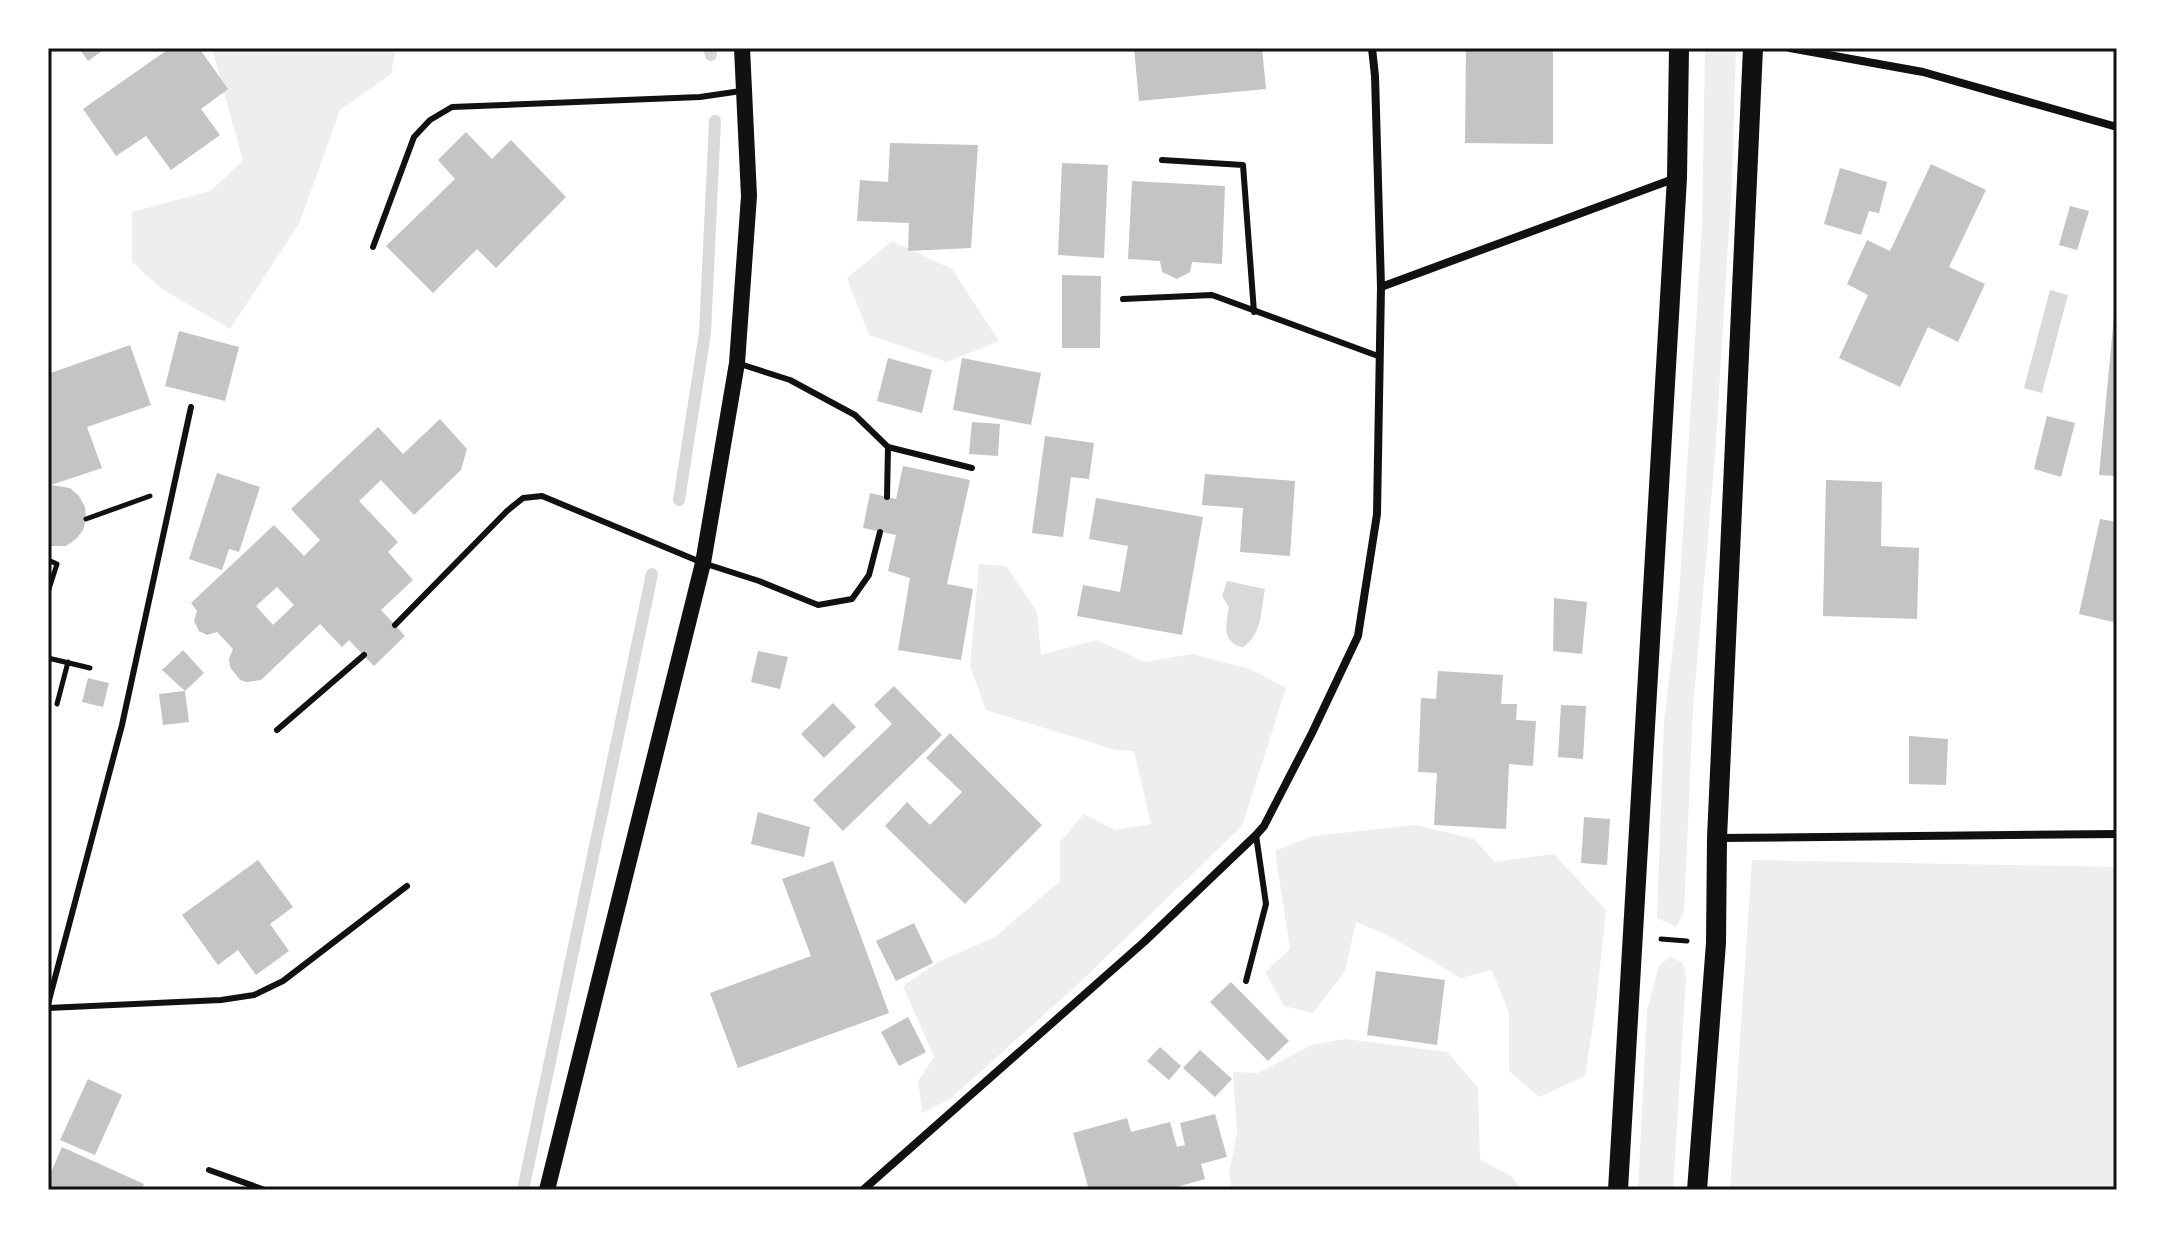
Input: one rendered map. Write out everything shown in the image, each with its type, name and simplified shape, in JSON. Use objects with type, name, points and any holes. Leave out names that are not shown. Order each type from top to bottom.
[{"type":"main road","points":[[547,1190],[703,563],[737,363],[749,196],[742,48]]},
{"type":"main road","points":[[1618,1190],[1677,178],[1679,48]]},
{"type":"main road","points":[[1697,1190],[1716,943],[1717,838],[1753,48]]},
{"type":"street","points":[[863,1190],[1144,942],[1256,835],[1264,826],[1312,733],[1358,636],[1377,514],[1381,287],[1372,48]]},
{"type":"street","points":[[1790,48],[1923,72],[2117,127]]},
{"type":"street","points":[[1381,287],[1677,178]]},
{"type":"street","points":[[1717,838],[2117,834]]},
{"type":"lane","points":[[373,247],[414,137],[430,120],[452,107],[700,97],[744,90]]},
{"type":"lane","points":[[1162,160],[1243,165],[1254,312]]},
{"type":"lane","points":[[1123,299],[1212,295],[1378,356]]},
{"type":"lane","points":[[737,363],[790,380],[855,415],[888,447],[972,468]]},
{"type":"lane","points":[[191,407],[122,725],[48,1006],[221,1000],[254,995],[283,981],[407,886]]},
{"type":"lane","points":[[887,497],[888,447]]},
{"type":"lane","points":[[395,625],[523,498],[542,496],[703,563],[818,605],[852,599],[869,575],[880,532]]},
{"type":"lane","points":[[277,730],[364,655]]},
{"type":"lane","points":[[1246,981],[1266,904],[1256,835]]},
{"type":"lane","points":[[209,1170],[265,1190]]},
{"type":"path","points":[[86,519],[173,487]]},
{"type":"path","points":[[48,560],[57,564],[48,592]]},
{"type":"path","points":[[48,658],[90,668]]},
{"type":"path","points":[[57,704],[68,662]]},
{"type":"path","points":[[1633,937],[1716,943]]},
{"type":"shaded area","points":[[212,48],[396,48],[391,74],[340,110],[299,224],[230,329],[162,289],[132,262],[132,212],[210,191],[243,161]]},
{"type":"shaded area","points":[[1705,48],[1736,48],[1732,181],[1715,456],[1693,709],[1684,913],[1676,927],[1657,918],[1664,722],[1679,596],[1702,227]]},
{"type":"shaded area","points":[[892,241],[952,269],[999,341],[947,362],[869,335],[847,278]]},
{"type":"shaded area","points":[[2050,290],[2068,295],[2042,393],[2024,388]]},
{"type":"shaded area","points":[[979,564],[1006,566],[1037,612],[1041,655],[1097,640],[1145,662],[1192,654],[1250,669],[1286,688],[1242,826],[1076,986],[950,1099],[922,1113],[918,1081],[934,1057],[903,986],[938,962],[995,937],[1060,881],[1060,842],[1084,814],[1115,830],[1151,824],[1134,751],[1116,750],[986,710],[970,666]]},
{"type":"shaded area","points":[[1227,581],[1265,589],[1257,629],[1243,647],[1228,637],[1229,607],[1222,596]]},
{"type":"shaded area","points":[[1416,825],[1474,839],[1495,862],[1554,854],[1606,910],[1585,1076],[1539,1097],[1509,1071],[1509,1013],[1492,970],[1461,978],[1389,936],[1356,922],[1345,971],[1313,1013],[1284,1006],[1265,972],[1290,949],[1275,851],[1313,836]]},
{"type":"shaded area","points":[[1752,860],[2117,867],[2117,1190],[1730,1190]]},
{"type":"shaded area","points":[[1671,957],[1683,963],[1686,978],[1673,1190],[1638,1190],[1647,1011],[1659,965]]},
{"type":"shaded area","points":[[1345,1039],[1447,1052],[1478,1087],[1480,1159],[1512,1177],[1522,1190],[1232,1190],[1229,1173],[1237,1133],[1233,1072],[1258,1073],[1312,1045]]},
{"type":"building","points":[[79,48],[106,48],[88,61]]},
{"type":"building","points":[[170,48],[199,48],[228,89],[201,109],[220,135],[171,170],[146,136],[116,156],[83,109]]},
{"type":"building","points":[[1134,48],[1262,48],[1266,89],[1139,101]]},
{"type":"building","points":[[1466,48],[1553,48],[1553,144],[1465,143]]},
{"type":"building","points":[[466,132],[492,159],[511,140],[566,197],[496,268],[477,249],[433,293],[386,246],[455,179],[438,160]]},
{"type":"building","points":[[890,143],[978,145],[971,248],[908,251],[909,223],[857,221],[860,180],[888,182]]},
{"type":"building","points":[[1062,163],[1108,165],[1104,258],[1058,255]]},
{"type":"building","points":[[1931,164],[1986,190],[1949,267],[1985,284],[1958,342],[1928,327],[1900,387],[1839,358],[1868,295],[1847,284],[1867,240],[1890,251]]},
{"type":"building","points":[[1840,168],[1887,182],[1879,213],[1869,211],[1861,235],[1824,224]]},
{"type":"building","points":[[1132,181],[1225,186],[1222,264],[1192,262],[1190,272],[1177,279],[1162,272],[1160,261],[1128,259]]},
{"type":"building","points":[[2070,206],[2089,211],[2077,250],[2059,245]]},
{"type":"building","points":[[1062,275],[1101,276],[1100,348],[1062,348]]},
{"type":"building","points":[[2117,305],[2117,476],[2099,475]]},
{"type":"building","points":[[179,331],[239,347],[225,401],[165,386]]},
{"type":"building","points":[[130,345],[151,405],[87,427],[102,468],[51,485],[70,488],[79,496],[85,507],[83,530],[66,546],[48,546],[48,374]]},
{"type":"building","points":[[888,358],[932,370],[922,413],[877,401]]},
{"type":"building","points":[[962,358],[1041,373],[1031,425],[953,410]]},
{"type":"building","points":[[2047,416],[2075,423],[2061,477],[2034,469]]},
{"type":"building","points":[[440,419],[467,449],[461,470],[414,515],[381,480],[359,501],[398,542],[388,552],[413,580],[381,610],[405,636],[374,666],[349,640],[342,647],[320,624],[261,680],[240,680],[230,667],[233,649],[217,632],[207,635],[199,631],[194,621],[197,611],[191,603],[274,525],[304,556],[320,540],[291,509],[378,427],[403,454]],"holes":[[[277,587],[294,605],[273,625],[256,606]]]},
{"type":"building","points":[[972,422],[1000,424],[998,456],[969,454]]},
{"type":"building","points":[[1045,436],[1094,443],[1089,479],[1071,477],[1063,537],[1032,533]]},
{"type":"building","points":[[903,466],[970,480],[947,584],[973,589],[961,660],[898,650],[910,578],[888,571],[896,535],[863,528],[870,493],[896,499]]},
{"type":"building","points":[[217,473],[260,487],[239,552],[229,549],[222,570],[189,559]]},
{"type":"building","points":[[1205,474],[1295,481],[1290,556],[1240,552],[1243,508],[1202,505]]},
{"type":"building","points":[[1826,480],[1882,482],[1881,546],[1919,548],[1917,619],[1823,616]]},
{"type":"building","points":[[1096,498],[1203,517],[1182,635],[1077,616],[1083,585],[1120,592],[1128,546],[1089,539]]},
{"type":"building","points":[[2100,519],[2117,522],[2117,623],[2079,614]]},
{"type":"building","points":[[1554,598],[1587,602],[1582,654],[1553,651]]},
{"type":"building","points":[[183,650],[204,673],[185,691],[162,670]]},
{"type":"building","points":[[758,651],[788,657],[780,689],[751,682]]},
{"type":"building","points":[[1438,671],[1503,675],[1501,704],[1517,704],[1516,720],[1536,721],[1533,766],[1509,764],[1506,829],[1434,825],[1437,773],[1418,772],[1421,698],[1436,699]]},
{"type":"building","points":[[88,678],[109,683],[103,707],[82,702]]},
{"type":"building","points":[[894,686],[942,735],[843,831],[813,800],[892,724],[874,705]]},
{"type":"building","points":[[185,691],[189,722],[163,725],[159,694]]},
{"type":"building","points":[[833,703],[856,727],[824,758],[801,734]]},
{"type":"building","points":[[1561,705],[1586,706],[1583,759],[1558,757]]},
{"type":"building","points":[[950,733],[1042,825],[965,904],[885,826],[907,802],[930,825],[962,792],[926,758]]},
{"type":"building","points":[[1909,736],[1948,739],[1946,785],[1909,784]]},
{"type":"building","points":[[758,812],[810,827],[804,857],[751,844]]},
{"type":"building","points":[[1584,817],[1610,819],[1607,865],[1581,863]]},
{"type":"building","points":[[258,860],[293,907],[270,924],[289,951],[256,975],[238,950],[218,965],[182,915]]},
{"type":"building","points":[[833,861],[889,1013],[738,1068],[710,993],[811,956],[782,879]]},
{"type":"building","points":[[914,923],[933,963],[896,981],[876,941]]},
{"type":"building","points":[[1376,971],[1445,980],[1437,1045],[1367,1035]]},
{"type":"building","points":[[1231,982],[1289,1041],[1268,1061],[1210,1002]]},
{"type":"building","points":[[908,1017],[926,1052],[899,1066],[881,1032]]},
{"type":"building","points":[[1160,1047],[1181,1066],[1169,1080],[1147,1061]]},
{"type":"building","points":[[1200,1050],[1232,1079],[1215,1097],[1183,1068]]},
{"type":"building","points":[[88,1079],[122,1095],[95,1155],[60,1140]]},
{"type":"building","points":[[1215,1114],[1227,1157],[1201,1164],[1205,1179],[1166,1190],[1089,1190],[1073,1133],[1127,1118],[1131,1132],[1170,1122],[1177,1147],[1185,1145],[1180,1123]]},
{"type":"building","points":[[62,1147],[144,1184],[141,1190],[48,1190],[48,1179]]},
{"type":"waterway","points":[[709,48],[711,55]]},
{"type":"waterway","points":[[679,500],[705,333],[715,121]]},
{"type":"waterway","points":[[523,1190],[652,574]]}]
